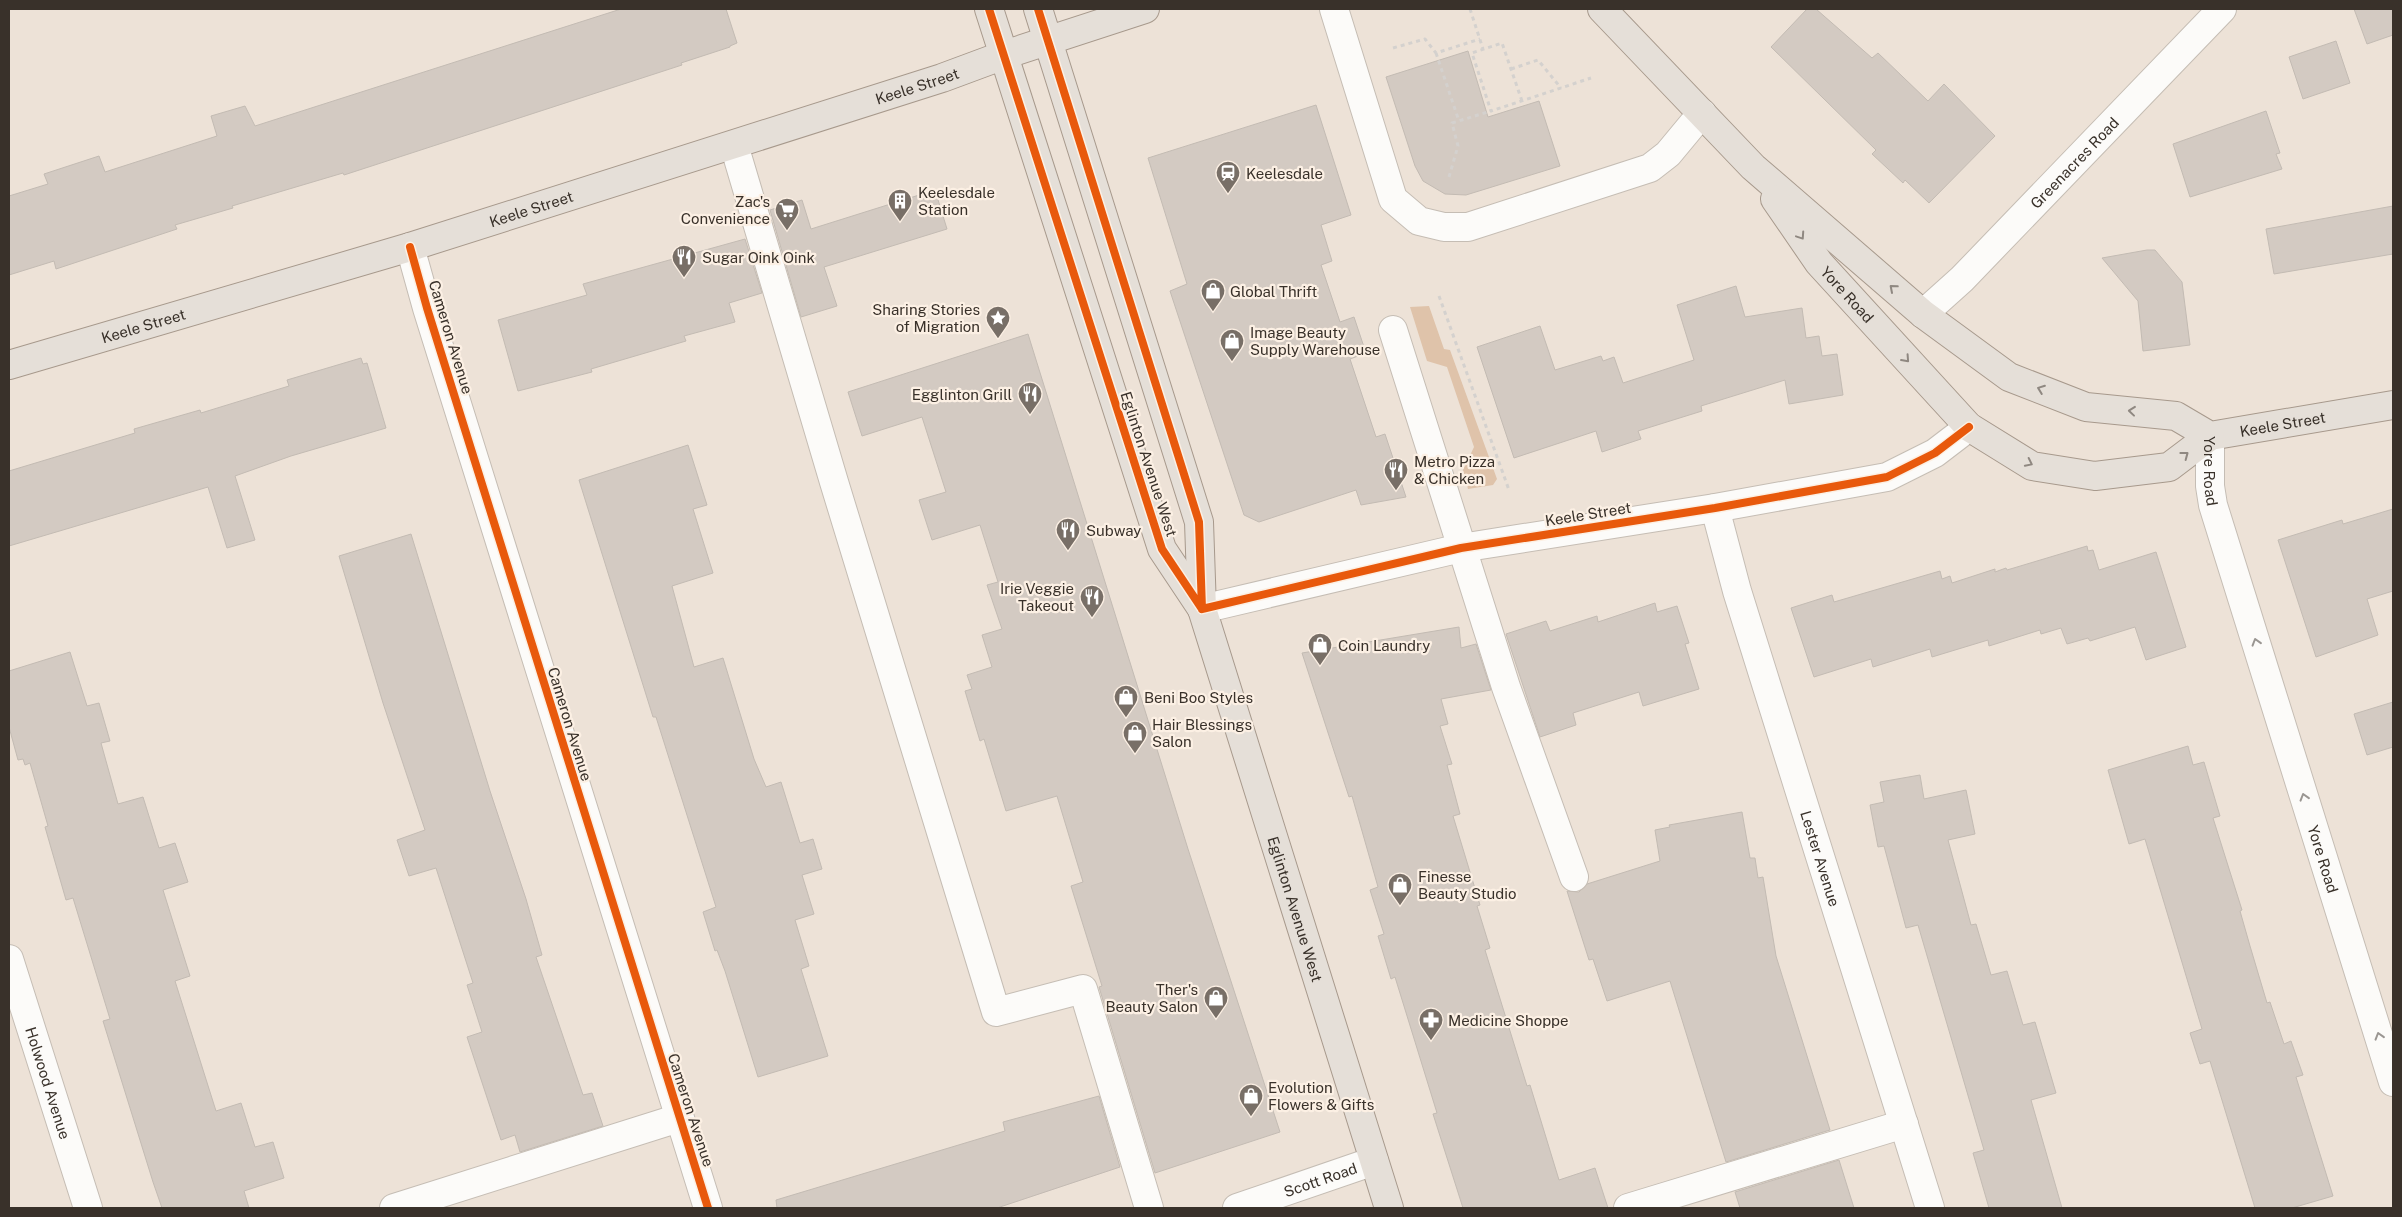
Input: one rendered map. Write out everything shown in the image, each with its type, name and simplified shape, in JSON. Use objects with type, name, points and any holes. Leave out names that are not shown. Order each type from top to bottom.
[{"type":"main road","name":"Eglinton Avenue West","points":[[989,9],[1162,549],[1202,609]]},
{"type":"main road","name":"Eglinton Avenue West","points":[[1038,9],[1199,522],[1202,609],[1389,1208]]},
{"type":"main road","name":"Keele Street","points":[[9,365],[410,247],[942,78],[1004,55],[1144,9]]},
{"type":"main road","name":"Yore Road","points":[[1602,9],[1754,166],[1923,314],[2009,377],[2086,407],[2176,416],[2210,436],[2169,467],[2095,476],[2032,466],[1968,427],[1820,263],[1754,166]]},
{"type":"main road","name":"Keele Street","points":[[2210,436],[2393,405]]},
{"type":"street","points":[[1334,9],[1393,199],[1419,221],[1444,227],[1468,227],[1650,168],[1668,154],[1702,113]]},
{"type":"street","name":"Greenacres Road","points":[[1923,314],[1962,279],[2222,9]]},
{"type":"street","points":[[734,145],[836,491],[996,1012],[1083,989],[1149,1208]]},
{"type":"street","name":"Cameron Avenue","points":[[410,247],[427,308],[708,1208]]},
{"type":"street","points":[[1393,330],[1506,687],[1574,877]]},
{"type":"street","name":"Keele Street","points":[[1202,609],[1461,548],[1715,508],[1887,477],[1934,453],[1968,427]]},
{"type":"street","name":"Yore Road","points":[[2210,436],[2210,486],[2213,505],[2393,1082]]},
{"type":"street","name":"Lester Avenue","points":[[1715,508],[1737,591],[1930,1208]]},
{"type":"street","name":"Holwood Avenue","points":[[9,959],[88,1208]]},
{"type":"street","points":[[394,1208],[679,1118]]},
{"type":"street","points":[[1628,1208],[1904,1124]]},
{"type":"street","name":"Scott Road","points":[[1237,1208],[1374,1161]]},
{"type":"path","points":[[1470,9],[1483,49]]},
{"type":"path","points":[[1393,48],[1425,39],[1436,53],[1459,121]]},
{"type":"path","points":[[1436,53],[1480,39]]},
{"type":"path","points":[[1491,111],[1472,53],[1483,49],[1502,43],[1522,101]]},
{"type":"path","points":[[1511,69],[1538,60],[1561,88]]},
{"type":"path","points":[[1450,177],[1458,146],[1452,123],[1591,78]]},
{"type":"path","points":[[1439,296],[1509,490]]},
{"type":"shaded area","points":[[1429,306],[1444,349],[1450,350],[1497,479],[1493,485],[1468,489],[1463,470],[1474,447],[1447,367],[1427,361],[1410,307]]},
{"type":"building","points":[[621,9],[726,9],[737,43],[681,63],[682,65],[344,175],[343,173],[232,206],[233,208],[175,225],[177,229],[56,269],[54,261],[9,275],[9,196],[48,184],[44,174],[99,156],[105,172],[217,136],[211,116],[245,106],[255,126]]},
{"type":"building","points":[[1807,9],[1816,9],[1872,58],[1878,53],[1928,101],[1944,84],[1995,136],[1929,203],[1905,180],[1903,183],[1872,154],[1876,150],[1771,47]]},
{"type":"building","points":[[2354,9],[2393,9],[2393,35],[2367,44]]},
{"type":"building","points":[[2336,41],[2350,83],[2303,99],[2289,57]]},
{"type":"building","points":[[1468,51],[1488,117],[1539,101],[1560,166],[1466,195],[1445,194],[1423,181],[1415,166],[1386,77]]},
{"type":"building","points":[[1316,105],[1351,215],[1321,225],[1332,261],[1321,265],[1340,322],[1354,317],[1366,353],[1350,359],[1376,437],[1385,434],[1406,497],[1361,505],[1356,490],[1259,522],[1244,515],[1170,291],[1187,284],[1148,158]]},
{"type":"building","points":[[2266,111],[2280,153],[2276,154],[2282,169],[2190,197],[2173,144]]},
{"type":"building","points":[[935,190],[947,229],[824,267],[837,306],[801,317],[770,210],[802,200],[811,229]]},
{"type":"building","points":[[2393,206],[2393,254],[2274,274],[2266,229]]},
{"type":"building","points":[[745,239],[762,293],[729,303],[735,322],[684,336],[686,341],[591,369],[592,372],[518,391],[498,320],[587,295],[583,284]]},
{"type":"building","points":[[2155,250],[2182,282],[2190,345],[2143,351],[2138,301],[2102,258]]},
{"type":"building","points":[[1736,286],[1745,317],[1802,308],[1806,338],[1819,336],[1822,356],[1837,354],[1843,395],[1789,404],[1785,380],[1701,406],[1702,411],[1638,431],[1641,439],[1602,452],[1596,431],[1514,458],[1477,347],[1540,326],[1555,370],[1601,356],[1603,361],[1614,357],[1623,383],[1694,360],[1677,305]]},
{"type":"building","points":[[1028,334],[1188,849],[1280,1132],[1155,1173],[1099,987],[1102,986],[1071,886],[1083,882],[1057,796],[1006,811],[984,739],[980,741],[965,691],[972,689],[967,675],[992,667],[982,635],[1002,629],[987,585],[998,582],[980,525],[932,540],[919,500],[946,492],[922,417],[862,436],[848,392]]},
{"type":"building","points":[[361,358],[363,364],[367,363],[386,428],[291,456],[235,476],[255,540],[227,548],[208,487],[9,546],[9,471],[135,433],[134,429],[200,410],[201,413],[289,386],[287,380]]},
{"type":"building","points":[[688,445],[707,505],[693,509],[713,573],[672,586],[694,667],[723,658],[754,759],[766,787],[781,782],[800,843],[813,839],[822,869],[802,875],[814,914],[795,920],[809,966],[801,969],[828,1056],[758,1077],[725,971],[717,950],[715,951],[703,912],[716,907],[656,717],[653,717],[579,480]]},
{"type":"building","points":[[2393,509],[2393,591],[2367,599],[2378,635],[2316,657],[2278,540],[2342,520],[2343,524]]},
{"type":"building","points":[[411,534],[490,791],[526,899],[542,955],[536,957],[583,1095],[592,1093],[603,1126],[520,1152],[515,1135],[501,1140],[467,1037],[482,1032],[467,985],[473,983],[436,868],[409,876],[397,840],[425,830],[383,703],[339,556]]},
{"type":"building","points":[[2087,546],[2088,551],[2093,550],[2099,570],[2156,552],[2186,647],[2146,660],[2135,627],[2090,641],[2088,638],[2067,644],[2061,628],[2041,634],[2040,630],[1989,646],[1988,640],[1932,657],[1930,649],[1873,667],[1871,659],[1814,677],[1791,608],[1832,595],[1834,602],[1940,571],[1942,579],[1950,576],[1952,583],[1995,569],[1995,572],[2006,568],[2007,570]]},
{"type":"building","points":[[1655,603],[1657,612],[1677,606],[1689,643],[1685,644],[1699,689],[1643,706],[1639,692],[1573,713],[1576,725],[1540,737],[1506,634],[1546,621],[1550,631],[1597,616],[1598,622]]},
{"type":"building","points":[[1459,627],[1461,648],[1476,644],[1491,690],[1441,699],[1448,724],[1440,726],[1452,764],[1447,765],[1460,814],[1453,816],[1480,905],[1477,906],[1490,948],[1485,950],[1527,1086],[1530,1085],[1559,1180],[1595,1168],[1608,1208],[1463,1208],[1433,1114],[1437,1113],[1395,977],[1391,979],[1378,936],[1384,934],[1370,890],[1378,887],[1352,796],[1349,797],[1302,653]]},
{"type":"building","points":[[70,652],[87,706],[99,703],[110,741],[101,743],[118,804],[143,797],[159,848],[175,843],[188,882],[163,890],[190,976],[175,981],[216,1111],[241,1103],[255,1147],[273,1142],[284,1178],[244,1191],[249,1208],[162,1208],[153,1182],[103,1021],[110,1019],[73,898],[66,900],[45,827],[48,826],[30,763],[25,765],[23,759],[18,760],[9,727],[9,671]]},
{"type":"building","points":[[2393,702],[2393,747],[2367,755],[2354,714]]},
{"type":"building","points":[[2188,746],[2193,765],[2204,762],[2220,816],[2213,818],[2242,910],[2240,911],[2250,946],[2267,1003],[2270,1002],[2284,1044],[2291,1041],[2303,1075],[2296,1077],[2333,1196],[2292,1208],[2255,1208],[2210,1061],[2200,1064],[2190,1033],[2202,1029],[2145,839],[2129,844],[2108,770]]},
{"type":"building","points":[[1920,775],[1924,799],[1966,790],[1975,834],[1948,840],[1971,925],[1976,924],[1991,975],[2007,971],[2023,1025],[2035,1022],[2056,1093],[2031,1100],[2062,1208],[1989,1208],[1973,1153],[1984,1150],[1918,925],[1906,928],[1884,846],[1878,847],[1870,805],[1884,802],[1880,782]]},
{"type":"building","points":[[1742,812],[1750,858],[1755,858],[1758,878],[1763,877],[1776,956],[1830,1130],[1726,1162],[1670,981],[1607,1001],[1593,959],[1589,960],[1567,891],[1579,892],[1587,884],[1660,861],[1655,830],[1670,827],[1669,825]]},
{"type":"building","points":[[1099,1096],[1120,1167],[997,1208],[777,1208],[776,1200],[1005,1131],[1003,1122]]},
{"type":"building","points":[[1839,1160],[1854,1208],[1740,1208],[1735,1192]]},
{"type":"cycle path","points":[[989,9],[1162,549],[1202,609]]},
{"type":"cycle path","points":[[1038,9],[1199,522],[1202,609]]},
{"type":"cycle path","points":[[410,247],[427,308],[708,1208]]},
{"type":"cycle path","points":[[1202,609],[1461,548],[1715,508],[1887,477],[1935,453],[1969,427]]},
{"type":"place","name":"Keelesdale","points":[[1228,194]]},
{"type":"place","name":"Keelesdale Station","points":[[900,222]]},
{"type":"place","name":"Zac's Convenience","points":[[787,231]]},
{"type":"place","name":"Sugar Oink Oink","points":[[684,278]]},
{"type":"place","name":"Global Thrift","points":[[1213,312]]},
{"type":"place","name":"Sharing Stories of Migration","points":[[998,339]]},
{"type":"place","name":"Image Beauty Supply Warehouse","points":[[1232,362]]},
{"type":"place","name":"Egglinton Grill","points":[[1030,415]]},
{"type":"place","name":"Metro Pizza & Chicken","points":[[1396,491]]},
{"type":"place","name":"Subway","points":[[1068,551]]},
{"type":"place","name":"Irie Veggie Takeout","points":[[1092,618]]},
{"type":"place","name":"Coin Laundry","points":[[1320,666]]},
{"type":"place","name":"Beni Boo Styles","points":[[1126,718]]},
{"type":"place","name":"Hair Blessings Salon","points":[[1135,754]]},
{"type":"place","name":"Finesse Beauty Studio","points":[[1400,906]]},
{"type":"place","name":"Ther's Beauty Salon","points":[[1216,1019]]},
{"type":"place","name":"Medicine Shoppe","points":[[1431,1041]]},
{"type":"place","name":"Evolution Flowers & Gifts","points":[[1251,1117]]}]
